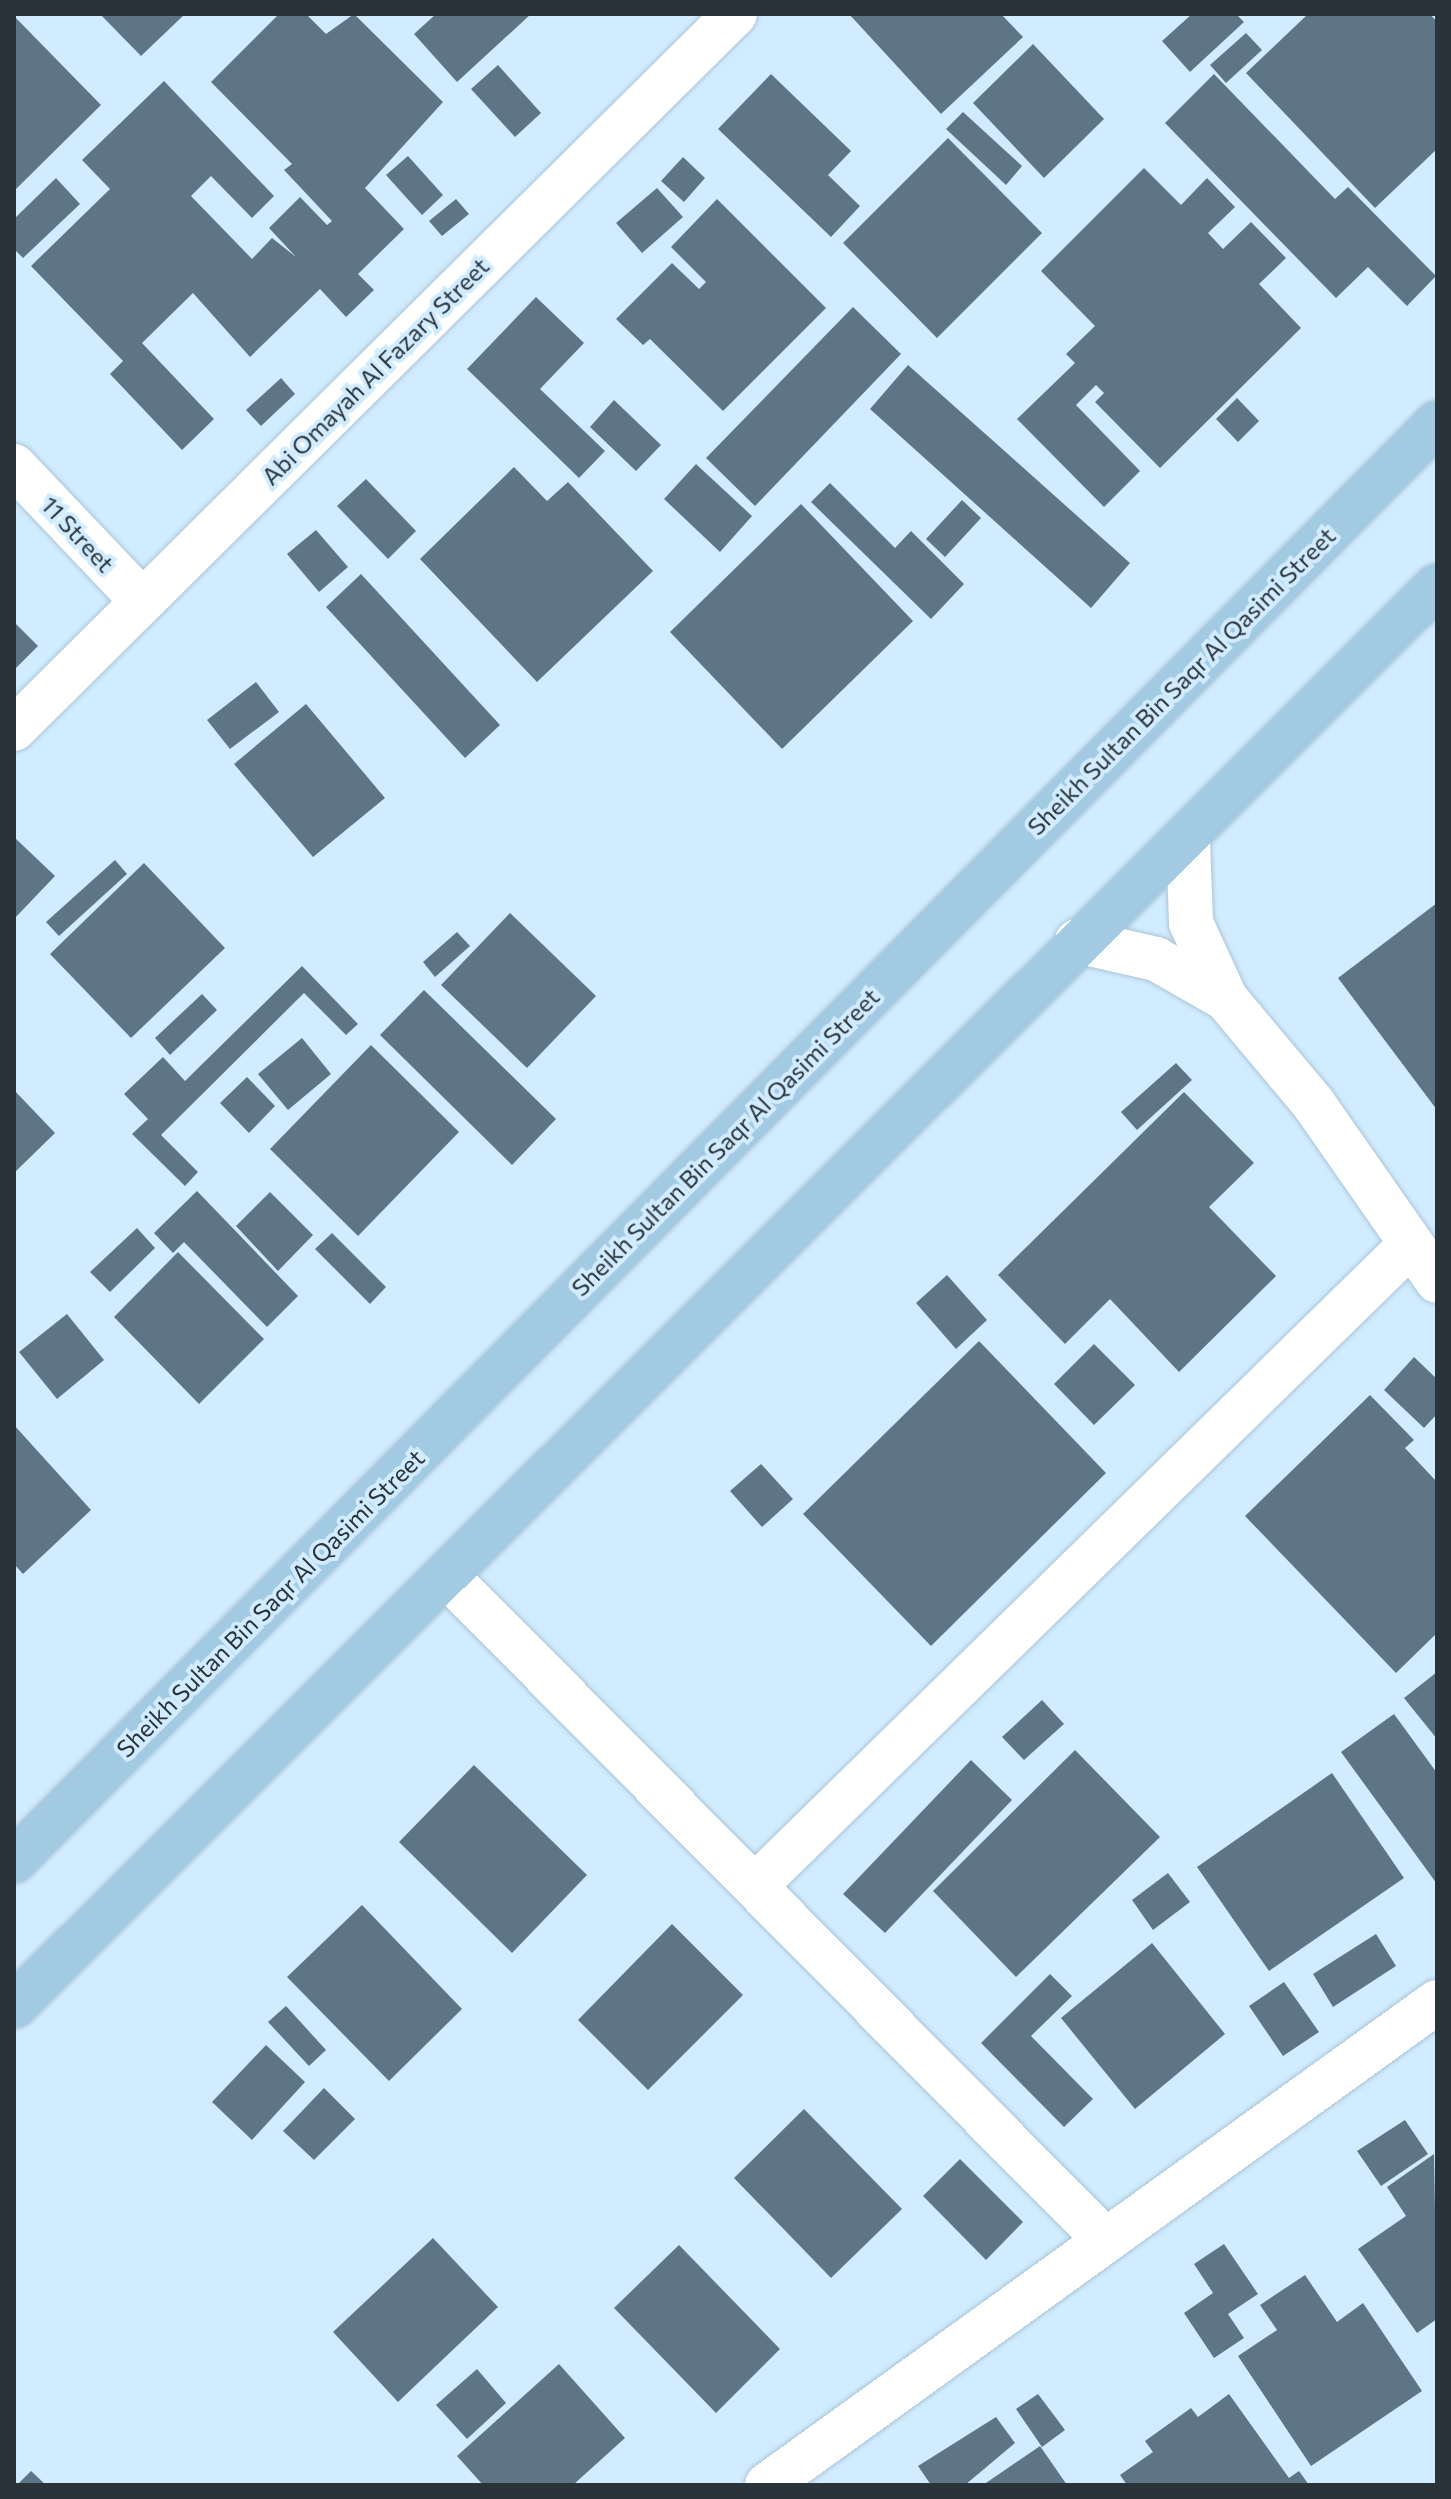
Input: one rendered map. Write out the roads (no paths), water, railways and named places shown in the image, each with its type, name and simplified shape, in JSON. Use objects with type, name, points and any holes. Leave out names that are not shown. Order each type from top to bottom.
[{"type":"main road","name":"Sheikh Sultan Bin Saqr Al Qasimi Street","points":[[14,1861],[1437,423]]},
{"type":"main road","points":[[14,2006],[447,1576],[1077,941],[1188,840],[1437,586]]},
{"type":"street","name":"Abi Omayah Al Fazary Street","points":[[14,729],[735,14]]},
{"type":"street","name":"11 Street","points":[[14,466],[142,601]]},
{"type":"street","points":[[1188,840],[1191,923],[1226,999],[1313,1103],[1437,1281]]},
{"type":"street","points":[[1077,941],[1156,959],[1226,999]]},
{"type":"street","points":[[755,1886],[1411,1244]]},
{"type":"street","points":[[447,1576],[1104,2239]]},
{"type":"street","points":[[767,2485],[1104,2239],[1437,2002]]}]
